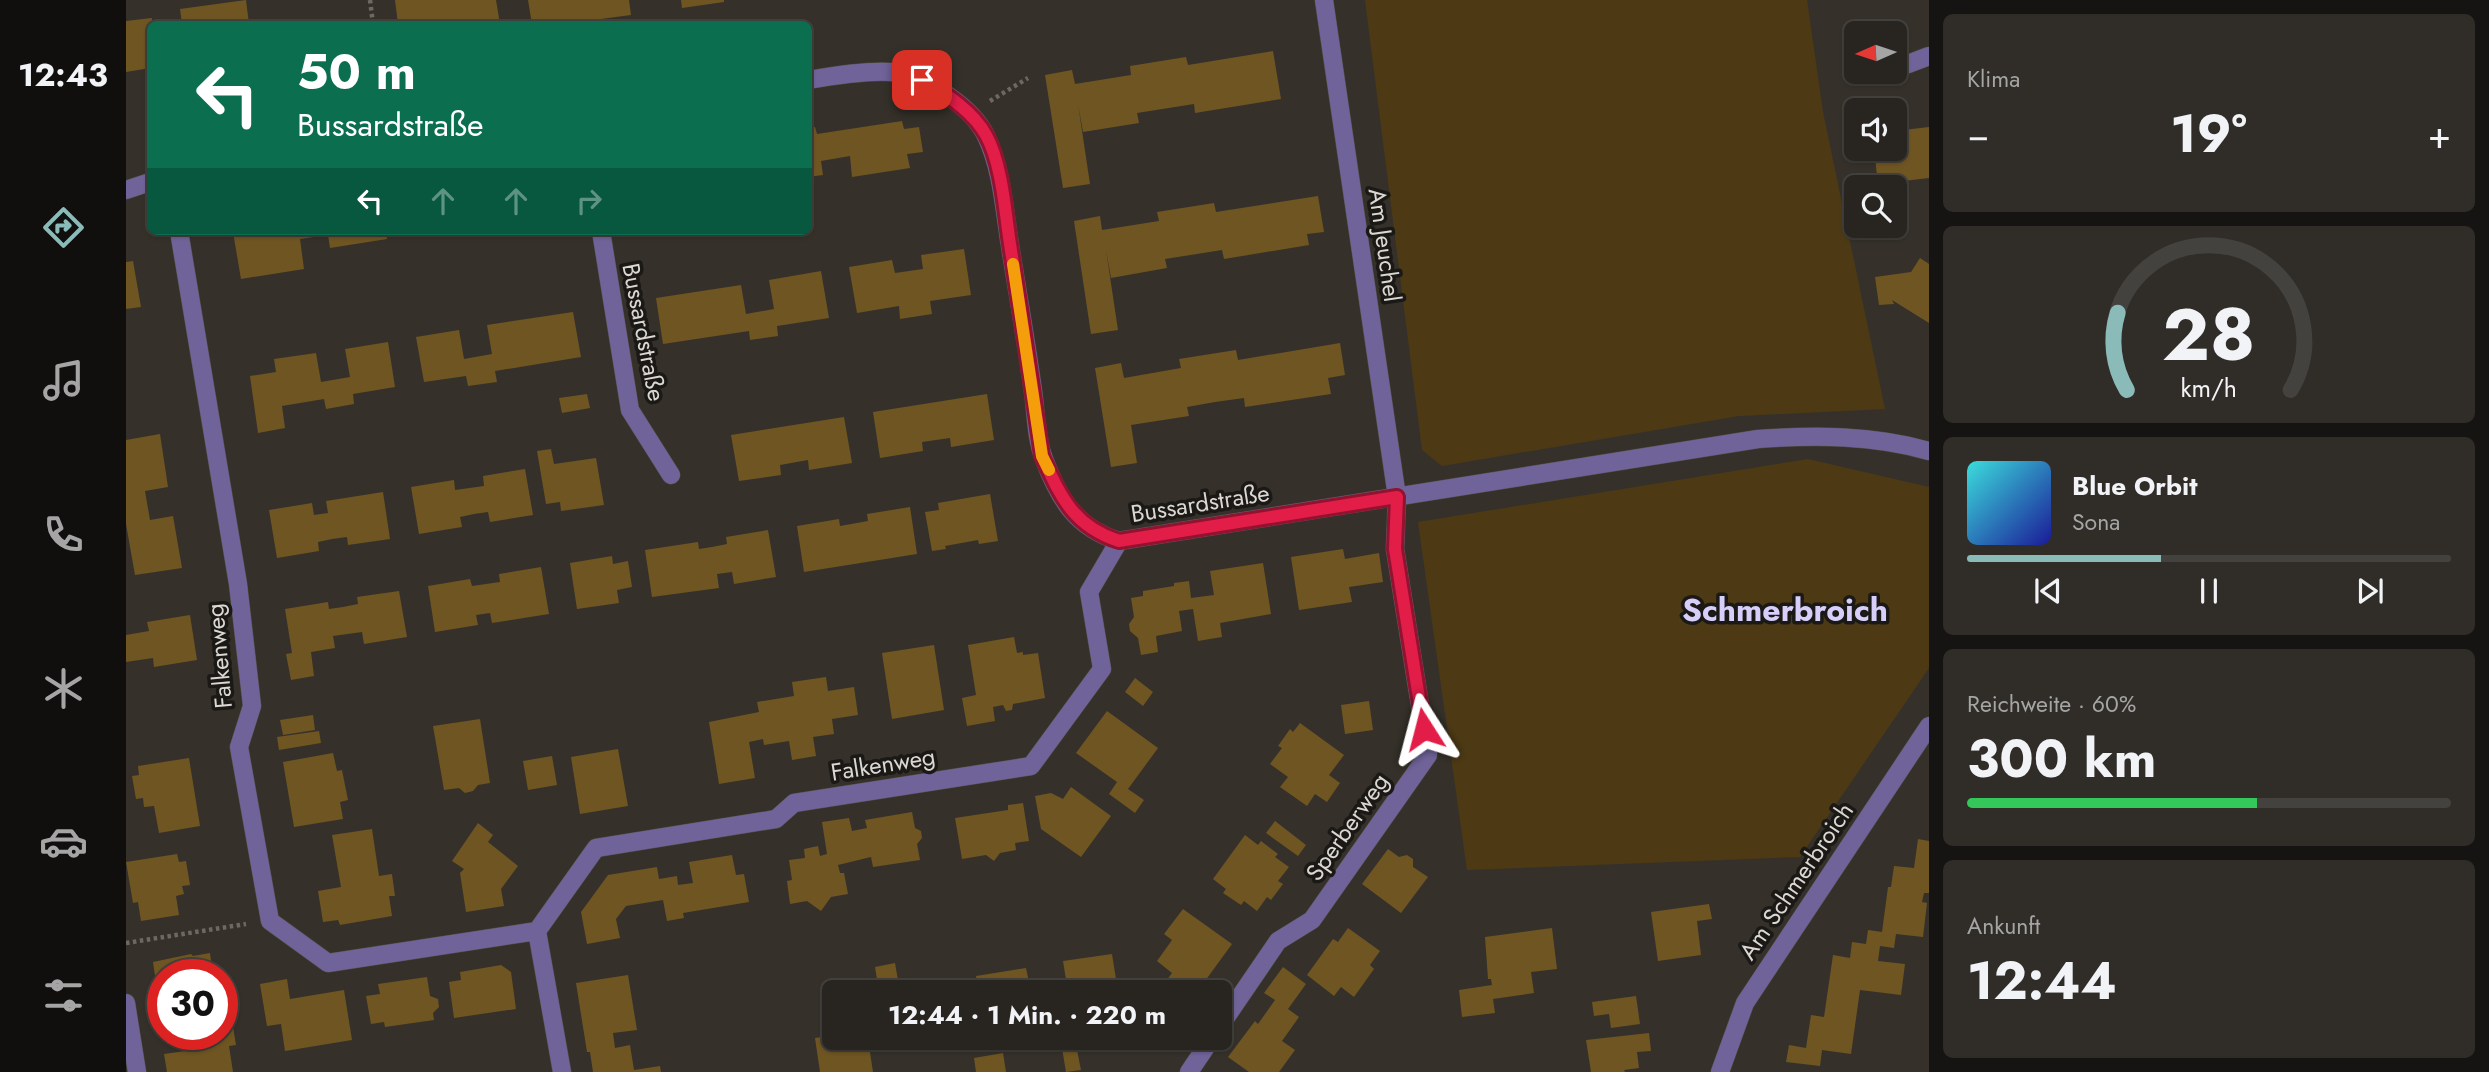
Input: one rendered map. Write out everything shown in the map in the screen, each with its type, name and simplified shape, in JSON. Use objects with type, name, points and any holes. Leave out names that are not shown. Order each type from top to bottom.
[{"type":"street","name":"Am Jeuchel","points":[[1324,0],[1397,497]]},
{"type":"street","points":[[1908,64],[1929,56]]},
{"type":"street","name":"Bussardstraße","points":[[812,79],[897,72],[922,80],[945,93],[986,134],[997,169],[1042,456],[1058,492],[1070,509],[1085,525],[1101,535],[1119,541],[1758,439],[1802,436],[1853,438],[1929,451]]},
{"type":"street","points":[[126,190],[147,183]]},
{"type":"street","name":"Falkenweg","points":[[180,235],[237,584],[253,706],[239,747],[270,921]]},
{"type":"street","name":"Bussardstraße","points":[[602,235],[630,410],[671,475]]},
{"type":"street","name":"Sperberweg","points":[[1232,1008],[1278,941],[1312,920],[1428,755],[1395,549],[1397,497]]},
{"type":"street","name":"Falkenweg","points":[[537,931],[596,848],[776,819],[794,803],[1031,766],[1102,669],[1089,592],[1119,541]]},
{"type":"street","name":"Am Schmerbroich","points":[[1720,1072],[1745,1003],[1929,726]]},
{"type":"street","points":[[270,921],[328,963],[537,931],[561,1065]]},
{"type":"street","points":[[126,1003],[137,1072]]},
{"type":"street","points":[[1189,1072],[1204,1050]]},
{"type":"path","points":[[370,0],[373,21]]},
{"type":"path","points":[[968,114],[1028,78]]},
{"type":"path","points":[[126,943],[270,921]]},
{"type":"shaded area","points":[[1365,0],[1807,0],[1823,112],[1844,213],[1844,238],[1849,238],[1885,409],[1739,416],[1442,466],[1422,450]]},
{"type":"shaded area","points":[[1808,459],[1929,487],[1929,668],[1800,857],[1467,870],[1418,522]]},
{"type":"building","points":[[246,0],[249,21],[182,21],[180,9]]},
{"type":"building","points":[[395,0],[496,0],[500,21],[398,21]]},
{"type":"building","points":[[528,0],[629,0],[631,15],[586,21],[532,21]]},
{"type":"building","points":[[681,0],[724,0],[724,2],[682,8]]},
{"type":"building","points":[[152,18],[152,21],[147,21],[147,68],[126,72],[126,21]]},
{"type":"building","points":[[1273,51],[1281,99],[1195,113],[1194,104],[1137,113],[1139,123],[1083,132],[1078,104],[1090,184],[1063,188],[1045,75],[1072,70],[1075,84],[1131,75],[1130,66],[1186,57],[1188,65]]},
{"type":"building","points":[[902,121],[904,129],[919,127],[923,152],[907,154],[910,168],[852,177],[850,156],[821,161],[823,175],[812,176],[812,127],[815,127],[817,134]]},
{"type":"building","points":[[1929,127],[1929,178],[1907,181],[1907,175],[1877,175],[1875,161],[1907,161],[1907,130]]},
{"type":"building","points":[[1318,196],[1324,232],[1307,234],[1309,245],[1224,259],[1222,250],[1165,259],[1167,268],[1111,278],[1106,250],[1118,330],[1091,334],[1074,221],[1100,216],[1102,230],[1159,221],[1157,212],[1214,203],[1216,212]]},
{"type":"building","points":[[234,235],[328,235],[300,239],[304,269],[241,279]]},
{"type":"building","points":[[328,235],[386,235],[387,239],[330,248]]},
{"type":"building","points":[[964,249],[971,295],[930,301],[932,314],[900,319],[899,306],[857,313],[849,267],[892,260],[895,273],[923,269],[921,255]]},
{"type":"building","points":[[1920,258],[1929,264],[1929,323],[1892,300],[1894,304],[1879,305],[1875,277],[1911,272]]},
{"type":"building","points":[[133,261],[141,307],[126,309],[126,262]]},
{"type":"building","points":[[821,271],[829,318],[777,326],[778,336],[750,340],[749,331],[663,344],[656,298],[741,285],[746,314],[774,309],[769,280]]},
{"type":"building","points":[[573,312],[581,357],[495,371],[497,382],[468,386],[466,376],[424,382],[416,337],[459,330],[464,359],[492,354],[487,325]]},
{"type":"building","points":[[388,342],[395,387],[353,394],[354,404],[326,409],[324,399],[282,406],[285,428],[258,433],[250,376],[276,372],[274,359],[316,353],[321,382],[350,377],[345,349]]},
{"type":"building","points":[[1340,343],[1345,375],[1328,378],[1331,394],[1245,407],[1244,398],[1215,402],[1187,407],[1189,416],[1131,425],[1137,463],[1111,467],[1095,368],[1121,363],[1124,378],[1181,368],[1179,359],[1236,350],[1238,360]]},
{"type":"building","points":[[587,394],[590,408],[562,413],[559,398]]},
{"type":"building","points":[[987,394],[994,440],[951,447],[950,438],[922,442],[923,451],[880,458],[873,412]]},
{"type":"building","points":[[844,417],[852,463],[809,470],[808,460],[780,465],[781,475],[739,481],[731,435]]},
{"type":"building","points":[[160,434],[168,487],[145,491],[150,520],[173,516],[182,568],[135,575],[126,524],[126,440]]},
{"type":"building","points":[[551,449],[554,464],[596,458],[604,505],[561,511],[560,502],[546,504],[537,451]]},
{"type":"building","points":[[525,469],[533,515],[490,522],[488,512],[474,514],[460,517],[462,527],[419,534],[411,487],[454,480],[455,490],[484,486],[483,476]]},
{"type":"building","points":[[383,492],[390,539],[348,545],[347,537],[332,539],[318,542],[319,551],[277,558],[269,510],[312,503],[314,515],[328,513],[326,501]]},
{"type":"building","points":[[990,494],[998,541],[979,544],[978,540],[932,551],[925,512],[939,510],[938,503]]},
{"type":"building","points":[[910,507],[917,554],[804,572],[797,526],[839,519],[840,526],[868,521],[867,514]]},
{"type":"building","points":[[768,530],[776,577],[734,584],[732,572],[717,574],[719,588],[652,597],[645,550],[698,542],[699,549],[712,547],[727,544],[726,537]]},
{"type":"building","points":[[1343,549],[1345,559],[1379,553],[1383,582],[1349,587],[1352,602],[1299,610],[1291,557]]},
{"type":"building","points":[[612,556],[613,564],[628,561],[632,587],[617,590],[619,603],[577,609],[570,563]]},
{"type":"building","points":[[1263,563],[1271,614],[1220,623],[1222,637],[1198,641],[1193,609],[1179,611],[1182,631],[1156,636],[1158,652],[1141,655],[1138,638],[1130,631],[1129,624],[1134,617],[1131,598],[1143,596],[1143,591],[1189,581],[1191,598],[1214,595],[1210,571]]},
{"type":"building","points":[[541,567],[549,614],[492,623],[490,613],[476,615],[478,625],[435,632],[428,586],[470,579],[472,586],[500,582],[499,574]]},
{"type":"building","points":[[399,591],[407,637],[364,644],[362,632],[333,636],[335,648],[311,652],[314,676],[291,680],[286,654],[292,653],[285,609],[328,602],[329,609],[343,607],[358,604],[357,597]]},
{"type":"building","points":[[190,615],[197,660],[154,667],[153,658],[126,662],[126,635],[149,631],[147,622]]},
{"type":"building","points":[[1014,637],[1017,653],[1038,653],[1045,698],[1013,704],[1012,710],[1006,711],[1003,705],[993,707],[995,721],[967,726],[962,698],[976,695],[968,645]]},
{"type":"building","points":[[934,645],[944,710],[892,719],[882,653]]},
{"type":"building","points":[[826,677],[828,691],[854,687],[858,715],[832,719],[834,734],[813,737],[816,756],[792,760],[789,741],[764,745],[763,739],[749,742],[755,778],[719,784],[709,722],[759,712],[757,702],[794,696],[792,682]]},
{"type":"building","points":[[1135,678],[1153,692],[1143,706],[1125,692]]},
{"type":"building","points":[[1369,701],[1373,730],[1345,734],[1341,705]]},
{"type":"building","points":[[1107,711],[1158,748],[1128,789],[1144,800],[1135,813],[1109,794],[1117,782],[1076,753]]},
{"type":"building","points":[[313,715],[315,730],[283,735],[280,720]]},
{"type":"building","points":[[480,719],[490,783],[478,785],[473,791],[465,793],[459,788],[444,790],[433,726]]},
{"type":"building","points":[[1300,723],[1344,755],[1329,775],[1340,783],[1327,802],[1315,794],[1307,806],[1280,787],[1288,777],[1270,764],[1282,748],[1278,746],[1290,729],[1293,732]]},
{"type":"building","points":[[319,731],[321,743],[279,750],[277,737]]},
{"type":"building","points":[[618,749],[628,806],[580,814],[571,757]]},
{"type":"building","points":[[333,753],[337,771],[342,770],[348,800],[340,802],[343,819],[294,827],[283,762]]},
{"type":"building","points":[[552,756],[557,785],[528,790],[523,761]]},
{"type":"building","points":[[189,758],[200,826],[159,833],[154,806],[144,807],[143,798],[136,799],[132,776],[139,775],[138,766]]},
{"type":"building","points":[[1071,787],[1111,816],[1081,857],[1041,829],[1035,796],[1051,793],[1063,799]]},
{"type":"building","points":[[1023,803],[1029,841],[1015,843],[1016,850],[1000,853],[994,861],[986,855],[962,859],[955,818],[1008,810],[1008,805]]},
{"type":"building","points":[[912,812],[915,828],[921,831],[922,838],[917,844],[920,860],[873,867],[871,857],[838,865],[840,873],[844,873],[848,894],[831,897],[821,911],[807,901],[790,904],[787,881],[792,880],[789,860],[805,858],[804,849],[818,846],[820,856],[827,854],[822,822],[849,818],[852,831],[867,828],[865,820]]},
{"type":"building","points":[[1275,821],[1306,845],[1298,856],[1266,833]]},
{"type":"building","points":[[478,823],[493,835],[488,842],[518,866],[501,889],[504,906],[466,912],[460,873],[464,869],[452,861]]},
{"type":"building","points":[[372,829],[379,876],[392,874],[395,896],[389,896],[392,916],[340,925],[338,920],[323,922],[318,891],[341,887],[332,835]]},
{"type":"building","points":[[1245,835],[1258,845],[1261,841],[1278,854],[1275,857],[1289,867],[1278,881],[1283,884],[1271,900],[1267,897],[1257,911],[1244,901],[1241,905],[1223,893],[1226,889],[1213,879]]},
{"type":"building","points":[[1918,839],[1929,841],[1929,893],[1924,893],[1922,902],[1927,903],[1923,937],[1896,934],[1894,948],[1880,946],[1878,961],[1905,964],[1901,995],[1860,990],[1851,1054],[1822,1050],[1820,1066],[1786,1062],[1789,1045],[1806,1048],[1811,1015],[1824,1017],[1833,955],[1850,958],[1852,942],[1866,944],[1868,930],[1882,932],[1888,887],[1891,887],[1894,866],[1914,868]]},
{"type":"building","points":[[1388,849],[1399,857],[1407,855],[1413,859],[1413,867],[1428,877],[1401,913],[1362,884]]},
{"type":"building","points":[[177,854],[179,862],[186,861],[190,885],[182,886],[184,894],[176,896],[179,915],[141,921],[138,902],[133,903],[126,862]]},
{"type":"building","points":[[732,855],[736,875],[744,874],[749,902],[683,913],[684,918],[667,921],[663,900],[626,906],[616,919],[620,938],[587,944],[581,912],[608,875],[657,867],[659,879],[677,876],[678,885],[693,883],[689,862]]},
{"type":"building","points":[[1709,904],[1712,919],[1697,921],[1701,955],[1658,961],[1651,912]]},
{"type":"building","points":[[1183,909],[1232,944],[1206,980],[1167,980],[1172,973],[1157,961],[1172,940],[1164,934]]},
{"type":"building","points":[[1348,928],[1380,951],[1370,965],[1374,969],[1354,997],[1341,987],[1334,996],[1307,975],[1333,939],[1338,942]]},
{"type":"building","points":[[1552,928],[1557,969],[1531,972],[1534,993],[1493,999],[1495,1013],[1462,1017],[1459,990],[1492,985],[1491,979],[1488,979],[1485,937]]},
{"type":"building","points":[[210,953],[211,959],[167,959],[191,954],[193,956]]},
{"type":"building","points":[[1112,954],[1116,980],[1066,980],[1063,961]]},
{"type":"building","points":[[895,963],[898,980],[877,980],[875,967]]},
{"type":"building","points":[[501,965],[511,972],[516,1009],[454,1018],[449,982],[461,980],[460,972]]},
{"type":"building","points":[[1283,967],[1306,984],[1288,1009],[1299,1017],[1282,1041],[1295,1050],[1279,1072],[1249,1072],[1228,1057],[1255,1021],[1258,1024],[1275,1000],[1264,993]]},
{"type":"building","points":[[1026,968],[1028,980],[977,980],[976,976]]},
{"type":"building","points":[[628,975],[637,1030],[613,1033],[615,1048],[630,1045],[634,1070],[660,1066],[661,1072],[593,1072],[590,1052],[587,1052],[576,983]]},
{"type":"building","points":[[427,977],[430,996],[438,999],[439,1007],[433,1013],[434,1020],[385,1027],[384,1022],[371,1024],[366,996],[380,994],[378,984]]},
{"type":"building","points":[[287,979],[290,999],[344,990],[352,1040],[285,1051],[281,1024],[267,1026],[260,984]]},
{"type":"building","points":[[1636,996],[1640,1024],[1611,1028],[1609,1014],[1594,1016],[1592,1002]]},
{"type":"building","points":[[1649,1033],[1651,1051],[1637,1052],[1639,1068],[1624,1070],[1625,1072],[1591,1072],[1586,1040]]},
{"type":"building","points":[[822,1037],[822,1050],[870,1050],[873,1072],[820,1072],[815,1038]]},
{"type":"building","points":[[193,1050],[230,1050],[233,1072],[167,1072],[164,1054]]},
{"type":"building","points":[[1062,1050],[1077,1050],[1081,1070],[1066,1072]]},
{"type":"building","points":[[1003,1053],[1006,1072],[976,1072],[974,1058]]},
{"type":"slow traffic","points":[[1013,264],[1042,456],[1049,470]]},
{"type":"district","name":"Schmerbroich","points":[[1785,610]]},
{"type":"route","points":[[922,80],[945,93],[986,134],[997,169],[1006,218],[1042,456],[1058,492],[1070,509],[1085,525],[1101,535],[1119,541],[1397,497],[1395,549],[1424,729]]}]
